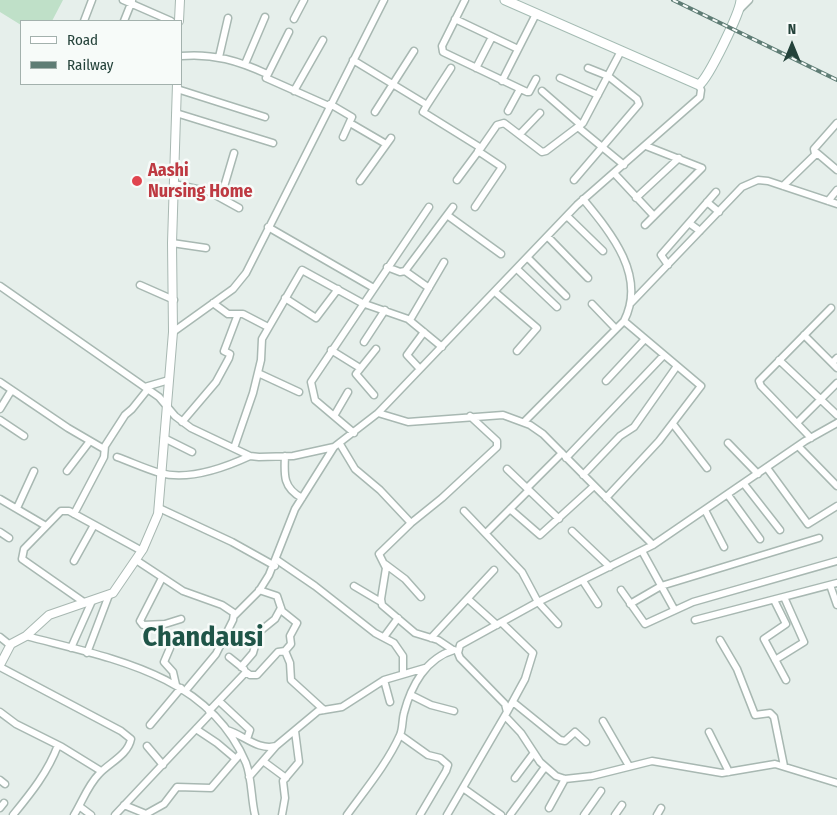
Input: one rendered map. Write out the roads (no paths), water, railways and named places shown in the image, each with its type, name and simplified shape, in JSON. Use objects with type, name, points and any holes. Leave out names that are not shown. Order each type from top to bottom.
[{"type":"main road","points":[[505,0],[699,85],[741,4]]},
{"type":"street","points":[[84,20],[92,0]]},
{"type":"street","points":[[123,0],[132,2],[169,20]]},
{"type":"street","points":[[179,20],[180,0]]},
{"type":"street","points":[[294,19],[304,0]]},
{"type":"street","points":[[173,332],[233,289],[246,273],[384,0]]},
{"type":"street","points":[[465,0],[442,50],[502,81],[529,92],[536,79]]},
{"type":"street","points":[[741,4],[749,0]]},
{"type":"street","points":[[124,20],[132,2]]},
{"type":"street","points":[[502,81],[536,14]]},
{"type":"street","points":[[245,64],[266,16]]},
{"type":"street","points":[[219,57],[228,18]]},
{"type":"street","points":[[456,20],[518,49]]},
{"type":"street","points":[[290,32],[267,74],[267,80],[350,115],[350,123],[343,137]]},
{"type":"street","points":[[476,68],[492,36]]},
{"type":"street","points":[[294,91],[323,40]]},
{"type":"street","points":[[375,112],[414,51]]},
{"type":"street","points":[[457,180],[500,123],[508,124],[542,152],[546,152],[580,126],[621,51]]},
{"type":"street","points":[[182,56],[219,57],[245,64],[267,74]]},
{"type":"street","points":[[353,60],[427,105]]},
{"type":"street","points":[[451,68],[423,112],[480,149],[502,168],[475,207]]},
{"type":"street","points":[[574,180],[639,104],[637,99],[608,76],[588,68]]},
{"type":"street","points":[[560,78],[598,95]]},
{"type":"street","points":[[117,457],[162,474],[185,475],[227,467],[250,456],[285,456],[323,451],[337,446],[378,413],[583,199],[700,97],[701,90],[699,85]]},
{"type":"street","points":[[74,815],[102,771],[129,746],[131,739],[0,666],[10,645],[26,636],[49,615],[109,595],[118,587],[142,551],[160,508],[166,405],[173,332],[172,243],[177,86],[265,117]]},
{"type":"street","points":[[508,111],[520,89]]},
{"type":"street","points":[[542,91],[624,164]]},
{"type":"street","points":[[176,113],[274,143]]},
{"type":"street","points":[[520,134],[540,113]]},
{"type":"street","points":[[350,123],[388,141],[360,181]]},
{"type":"street","points":[[783,186],[815,154],[814,149],[837,124]]},
{"type":"street","points":[[645,225],[702,168],[646,146]]},
{"type":"street","points":[[221,197],[234,153]]},
{"type":"street","points":[[815,154],[819,154],[837,170]]},
{"type":"street","points":[[636,198],[679,158]]},
{"type":"street","points":[[614,173],[654,216]]},
{"type":"street","points":[[631,303],[750,182],[758,180],[783,186],[837,204]]},
{"type":"street","points":[[174,184],[210,192],[239,208]]},
{"type":"street","points":[[828,201],[837,190]]},
{"type":"street","points":[[668,265],[661,255],[716,192]]},
{"type":"street","points":[[524,422],[624,321],[631,303],[632,289],[619,246],[583,199]]},
{"type":"street","points":[[707,202],[719,212]]},
{"type":"street","points":[[354,433],[315,400],[310,386],[312,377],[428,207]]},
{"type":"street","points":[[405,271],[453,207]]},
{"type":"street","points":[[447,215],[501,254]]},
{"type":"street","points":[[567,216],[603,251]]},
{"type":"street","points":[[688,223],[700,231]]},
{"type":"street","points":[[268,227],[372,287]]},
{"type":"street","points":[[548,237],[588,278]]},
{"type":"street","points":[[172,243],[206,248]]},
{"type":"street","points":[[528,258],[566,296]]},
{"type":"street","points":[[410,320],[444,262]]},
{"type":"street","points":[[387,267],[400,272],[405,271],[429,288]]},
{"type":"street","points":[[517,269],[557,308]]},
{"type":"street","points":[[234,448],[247,413],[258,373],[262,339],[302,270],[362,303],[410,320],[442,347]]},
{"type":"street","points":[[140,285],[174,300]]},
{"type":"street","points":[[0,286],[146,388],[182,422],[250,456]]},
{"type":"street","points":[[285,298],[316,318],[338,289]]},
{"type":"street","points":[[495,292],[537,328],[517,351]]},
{"type":"street","points":[[213,303],[228,314],[243,314],[268,327]]},
{"type":"street","points":[[592,304],[616,329]]},
{"type":"street","points":[[811,438],[759,384],[760,379],[831,308]]},
{"type":"street","points":[[364,342],[385,310]]},
{"type":"street","points":[[182,422],[216,382],[230,358],[230,354],[225,352],[224,349],[238,314]]},
{"type":"street","points":[[606,498],[673,424],[700,386],[624,321]]},
{"type":"street","points":[[420,369],[407,355],[424,332]]},
{"type":"street","points":[[804,335],[834,366],[837,358]]},
{"type":"street","points":[[606,381],[645,339]]},
{"type":"street","points":[[374,395],[357,376],[360,368],[376,349]]},
{"type":"street","points":[[331,350],[360,368]]},
{"type":"street","points":[[486,534],[528,489],[664,355]]},
{"type":"street","points":[[779,360],[837,415]]},
{"type":"street","points":[[583,474],[620,436],[634,427],[677,366]]},
{"type":"street","points":[[258,373],[299,392]]},
{"type":"street","points":[[74,514],[104,457],[104,449],[125,415],[132,409],[146,388],[169,380]]},
{"type":"street","points":[[0,382],[11,391],[104,449]]},
{"type":"street","points":[[797,423],[837,383]]},
{"type":"street","points":[[0,409],[11,391]]},
{"type":"street","points":[[334,416],[348,392]]},
{"type":"street","points":[[378,413],[408,422],[503,415],[524,422],[536,428],[653,545]]},
{"type":"street","points":[[421,597],[405,579],[385,564],[379,554],[410,523],[442,498],[497,447],[497,441],[470,416]]},
{"type":"street","points":[[0,420],[24,436]]},
{"type":"street","points":[[347,815],[378,773],[400,736],[404,712],[411,695],[425,668],[434,659],[455,650],[464,642],[538,602],[653,545],[798,446],[837,423]]},
{"type":"street","points":[[673,424],[707,468]]},
{"type":"street","points":[[164,438],[192,452]]},
{"type":"street","points":[[66,472],[90,441]]},
{"type":"street","points":[[728,443],[758,474]]},
{"type":"street","points":[[337,446],[355,469],[380,490],[410,523]]},
{"type":"street","points":[[150,725],[181,688],[216,654],[234,616],[259,590],[276,563],[284,537],[302,498],[337,446]]},
{"type":"street","points":[[798,446],[837,486]]},
{"type":"street","points":[[285,456],[286,482],[294,494],[302,498]]},
{"type":"street","points":[[767,468],[808,524],[835,510]]},
{"type":"street","points":[[507,469],[558,519]]},
{"type":"street","points":[[17,508],[34,471]]},
{"type":"street","points":[[744,484],[780,530]]},
{"type":"street","points":[[510,509],[540,535],[594,486]]},
{"type":"street","points":[[728,495],[760,539]]},
{"type":"street","points":[[0,499],[46,526]]},
{"type":"street","points":[[160,508],[276,563],[394,643],[403,656],[403,673]]},
{"type":"street","points":[[88,602],[22,558],[22,552],[46,526],[63,510],[74,514],[142,551]]},
{"type":"street","points":[[705,510],[724,547]]},
{"type":"street","points":[[464,511],[522,572],[538,602],[558,624]]},
{"type":"street","points":[[74,562],[94,525]]},
{"type":"street","points":[[572,531],[610,567]]},
{"type":"street","points":[[0,532],[8,538]]},
{"type":"street","points":[[630,604],[661,586],[819,538]]},
{"type":"street","points":[[642,551],[674,609]]},
{"type":"street","points":[[136,560],[162,578],[197,598],[230,609],[234,616]]},
{"type":"street","points":[[621,590],[645,624],[674,609],[837,561]]},
{"type":"street","points":[[381,602],[385,564]]},
{"type":"street","points":[[431,638],[494,570]]},
{"type":"street","points":[[162,578],[140,621],[143,625],[152,626],[180,619]]},
{"type":"street","points":[[583,581],[598,604]]},
{"type":"street","points":[[695,620],[834,584],[837,605]]},
{"type":"street","points":[[354,586],[381,602],[416,633],[455,650],[460,658],[505,704],[506,714],[521,733],[533,754],[545,767],[565,779],[592,776],[645,762],[660,762],[716,772],[729,772],[770,764],[784,766],[837,783]]},
{"type":"street","points":[[229,657],[244,669],[257,675],[278,652],[285,651],[290,644],[290,636],[297,624],[281,608],[277,596],[259,590]]},
{"type":"street","points":[[88,652],[109,595]]},
{"type":"street","points":[[775,660],[804,642],[784,597]]},
{"type":"street","points":[[447,815],[526,679],[533,653],[468,599]]},
{"type":"street","points":[[774,600],[786,623],[764,637],[786,680]]},
{"type":"street","points":[[71,648],[88,602]]},
{"type":"street","points":[[115,815],[210,712],[244,669],[253,653],[259,632],[274,620],[281,608]]},
{"type":"street","points":[[384,637],[398,618]]},
{"type":"street","points":[[26,636],[132,664],[181,688],[210,712],[227,730],[241,753],[250,776],[255,815]]},
{"type":"street","points":[[0,637],[10,645]]},
{"type":"street","points":[[720,640],[738,669],[755,715],[770,713],[774,717],[784,766]]},
{"type":"street","points":[[170,648],[164,658],[164,662],[181,688]]},
{"type":"street","points":[[285,651],[290,663],[292,683],[324,710]]},
{"type":"street","points":[[250,776],[276,746],[314,714],[342,707],[384,680],[425,668]]},
{"type":"street","points":[[384,680],[390,702]]},
{"type":"street","points":[[411,695],[431,705],[454,711]]},
{"type":"street","points":[[219,700],[250,730],[247,738]]},
{"type":"street","points":[[513,702],[560,740],[565,741],[574,732],[586,742]]},
{"type":"street","points":[[0,712],[16,724],[58,745],[102,771]]},
{"type":"street","points":[[603,721],[629,766]]},
{"type":"street","points":[[196,729],[236,759]]},
{"type":"street","points":[[227,730],[247,738],[264,748],[276,746]]},
{"type":"street","points":[[282,815],[285,798],[283,784],[299,762],[295,731]]},
{"type":"street","points":[[709,732],[729,772]]},
{"type":"street","points":[[400,736],[428,755],[440,758],[448,765],[420,815]]},
{"type":"street","points":[[13,815],[38,784],[52,761],[58,745]]},
{"type":"street","points":[[147,746],[163,765]]},
{"type":"street","points":[[124,805],[142,814],[150,813],[164,804],[177,787],[211,788],[241,753]]},
{"type":"street","points":[[516,778],[533,754]]},
{"type":"street","points":[[263,761],[286,778]]},
{"type":"street","points":[[510,815],[545,767]]},
{"type":"street","points":[[549,808],[565,779]]},
{"type":"street","points":[[463,788],[501,815]]},
{"type":"street","points":[[584,815],[601,791]]},
{"type":"street","points":[[615,815],[622,805]]},
{"type":"street","points":[[79,806],[91,815]]},
{"type":"street","points":[[657,815],[661,808]]},
{"type":"railway","points":[[673,0],[837,80]]},
{"type":"place","name":"Aashi Nursing Home","points":[[137,181]]},
{"type":"district","name":"Chandausi","points":[[203,638]]}]
